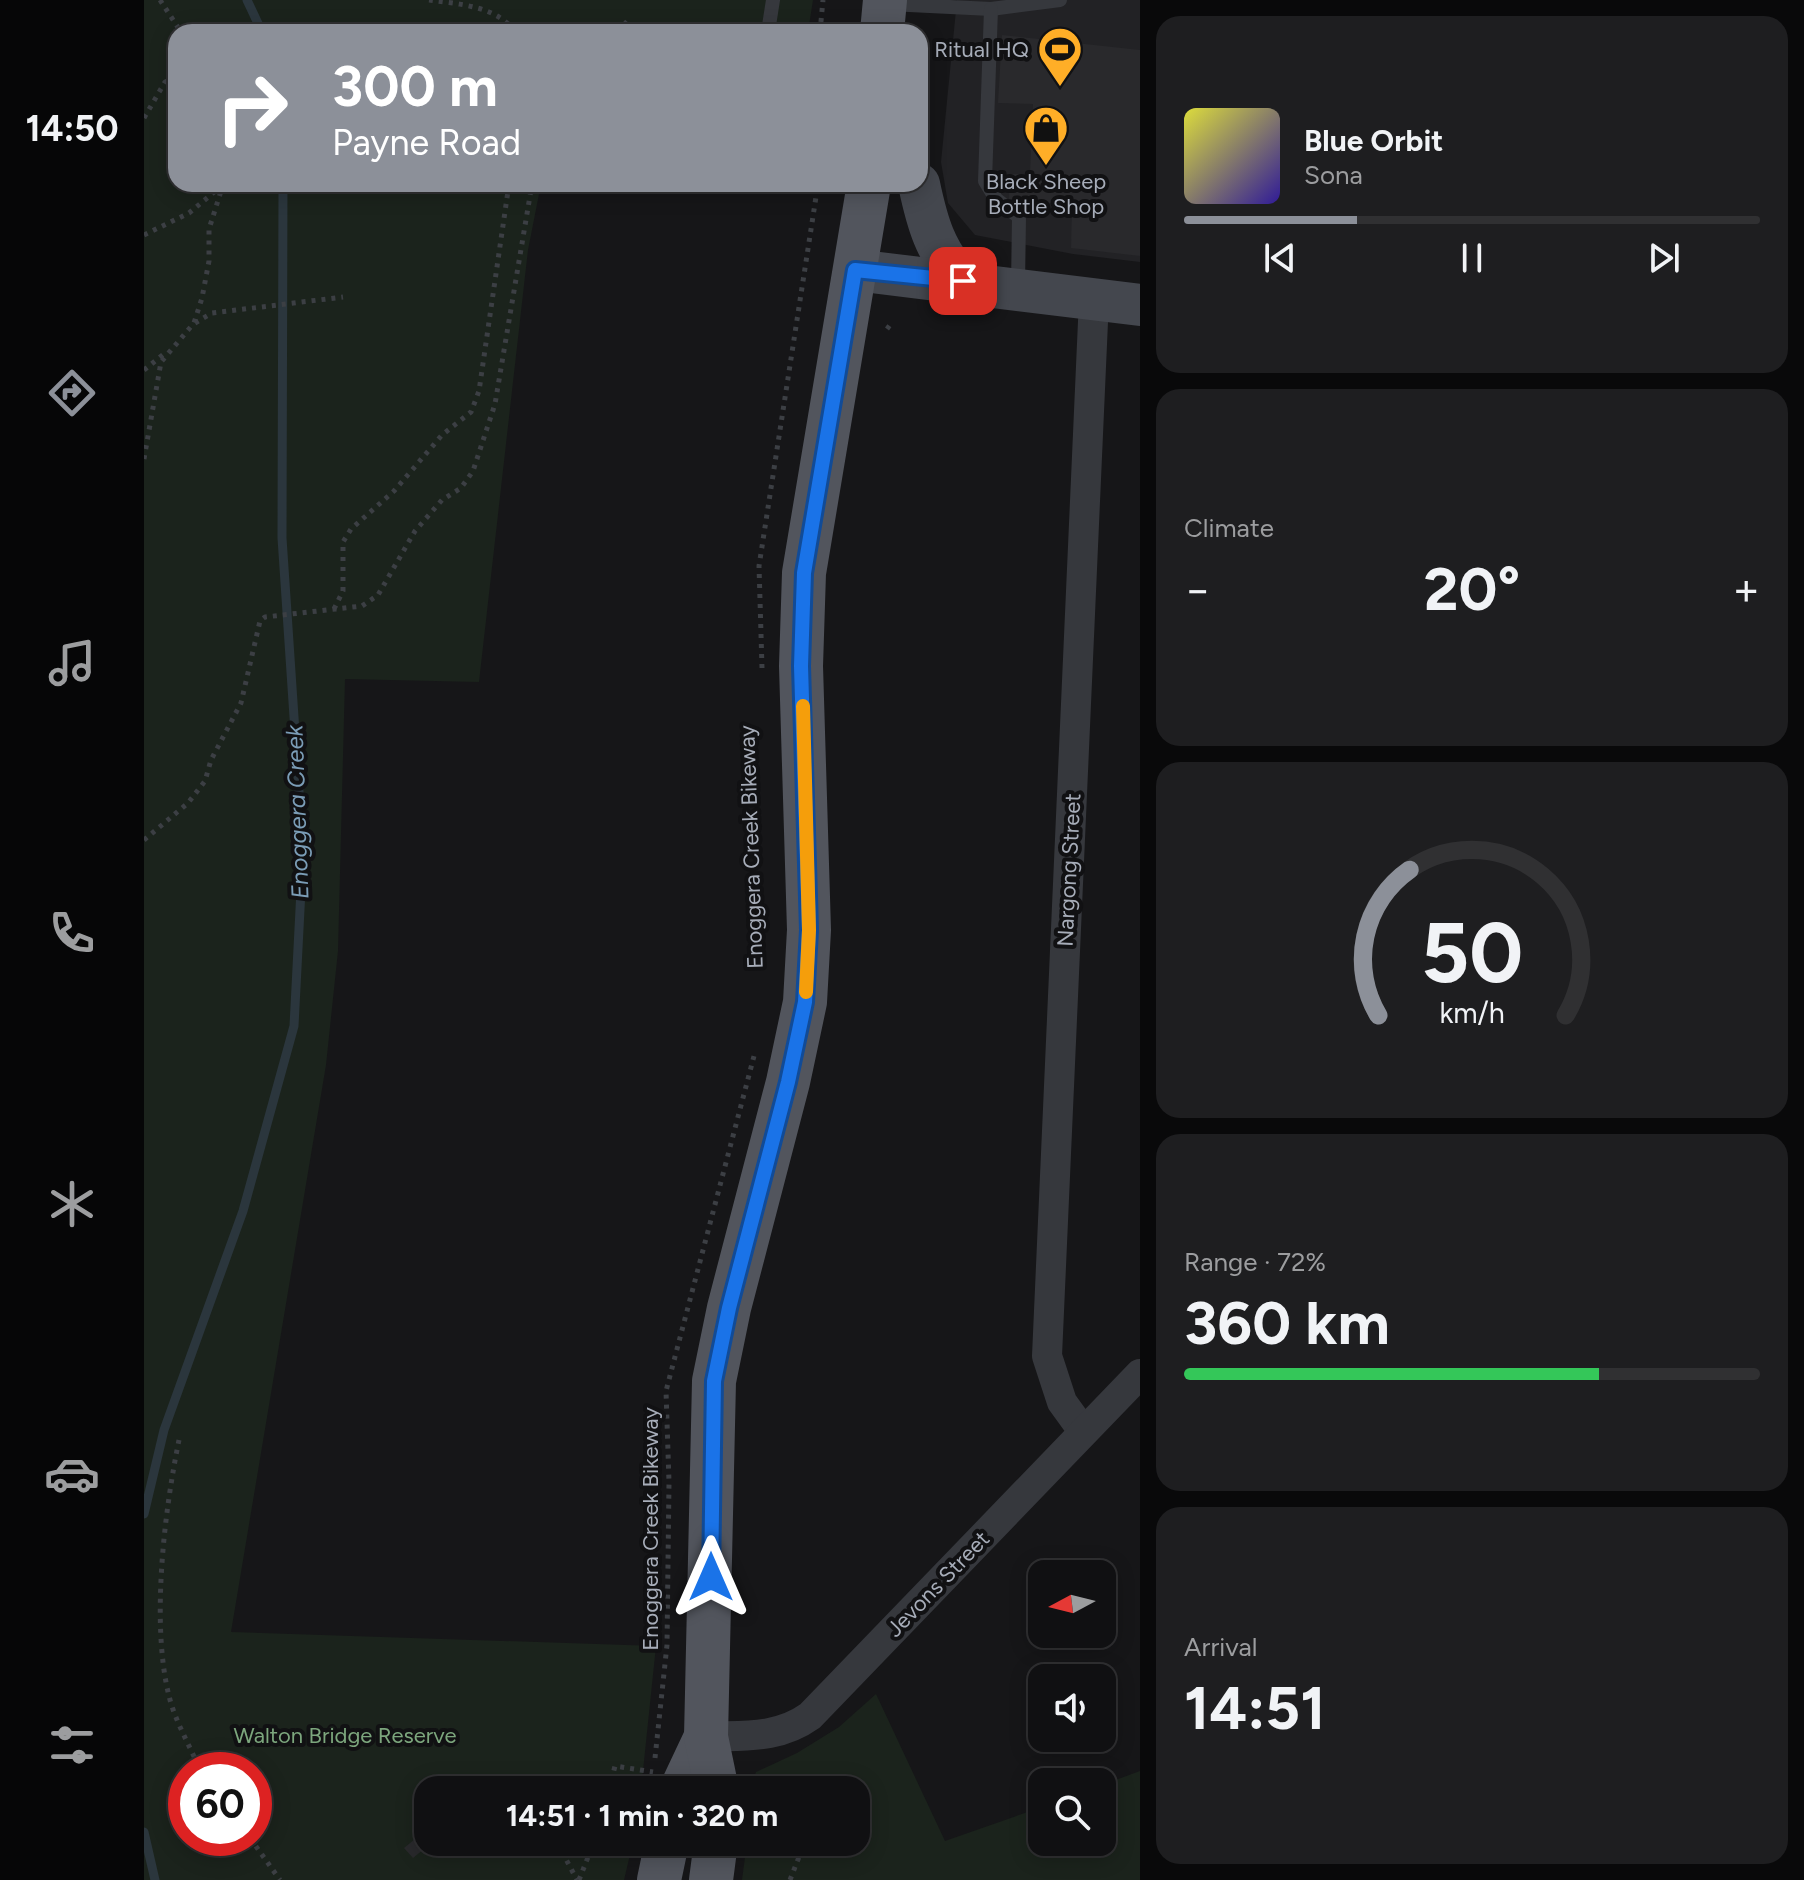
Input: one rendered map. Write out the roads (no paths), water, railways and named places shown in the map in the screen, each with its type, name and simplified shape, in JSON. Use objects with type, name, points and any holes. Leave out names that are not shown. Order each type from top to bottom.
[{"type":"main road","points":[[714,1776],[706,1737],[711,1652],[714,1381],[729,1308],[788,1082],[805,1002],[809,930],[801,666],[804,573],[868,192]]},
{"type":"main road","points":[[921,192],[927,226],[935,245],[963,281]]},
{"type":"main road","points":[[855,270],[1140,305]]},
{"type":"main road","points":[[688,1776],[706,1737]]},
{"type":"main road","points":[[659,1880],[664,1856]]},
{"type":"main road","points":[[711,1880],[714,1856]]},
{"type":"street","name":"Nargong Street","points":[[1083,1431],[1062,1402],[1047,1356],[1094,299]]},
{"type":"street","name":"Jevons Street","points":[[706,1737],[767,1735],[797,1726],[810,1716],[1140,1374]]},
{"type":"lane","points":[[769,24],[773,0]]},
{"type":"lane","points":[[884,16],[991,9],[1060,0]]},
{"type":"lane","points":[[991,9],[985,181],[996,199],[1019,217],[1018,288]]},
{"type":"waterway","name":"Enoggera Creek","points":[[247,0],[258,24]]},
{"type":"waterway","name":"Enoggera Creek","points":[[144,1514],[164,1430],[243,1211],[294,1026],[303,851],[282,538],[283,192]]},
{"type":"waterway","name":"Enoggera Creek","points":[[144,1832],[155,1880]]},
{"type":"place","name":"Ritual HQ","points":[[1060,88]]},
{"type":"place","name":"Black Sheep Bottle Shop","points":[[1046,167]]},
{"type":"park label","name":"Walton Bridge Reserve","points":[[345,1735]]}]
